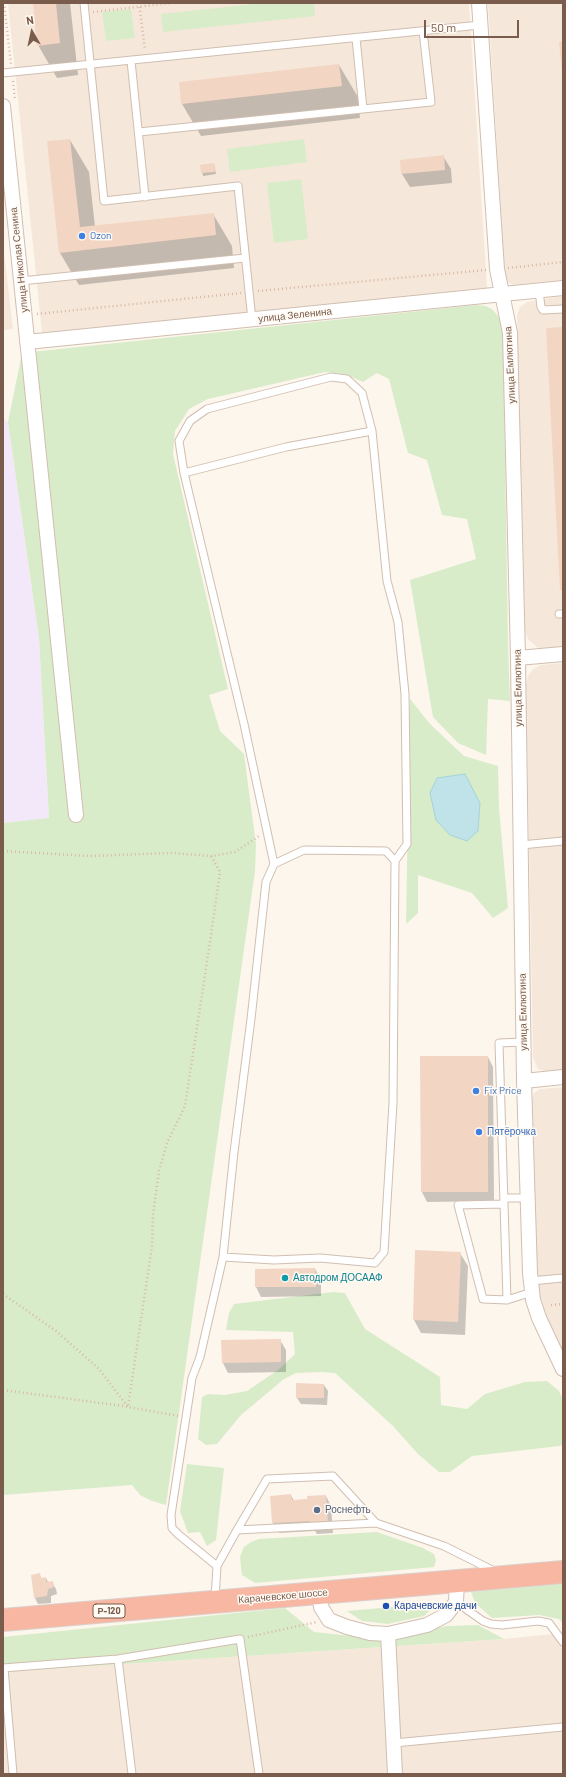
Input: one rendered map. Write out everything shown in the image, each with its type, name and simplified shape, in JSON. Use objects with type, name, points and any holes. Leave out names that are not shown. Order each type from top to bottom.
[{"type":"highway","name":"Карачевское шоссе","points":[[3,1620],[319,1593],[456,1591],[507,1577],[563,1572]]},
{"type":"street","name":"улица Емлютина","points":[[479,3],[497,269],[510,333],[518,658],[523,1042],[531,1286],[539,1318],[563,1369]]},
{"type":"street","name":"улица Николая Сенина","points":[[3,106],[76,815]]},
{"type":"street","name":"улица Зеленина","points":[[27,342],[563,288]]},
{"type":"street","points":[[518,658],[563,654]]},
{"type":"street","points":[[524,1081],[563,1077]]},
{"type":"street","points":[[319,1593],[321,1607],[329,1620],[347,1627],[370,1633],[388,1634],[427,1625],[446,1614],[456,1591]]},
{"type":"street","points":[[388,1634],[396,1774]]},
{"type":"lane","points":[[84,3],[104,201],[238,186],[252,320]]},
{"type":"lane","points":[[3,73],[480,25]]},
{"type":"lane","points":[[139,132],[431,102],[423,31]]},
{"type":"lane","points":[[356,38],[363,109]]},
{"type":"lane","points":[[131,61],[145,197]]},
{"type":"lane","points":[[21,282],[245,258]]},
{"type":"lane","points":[[539,290],[541,307],[543,310],[563,309]]},
{"type":"lane","points":[[217,1566],[178,1535],[172,1528],[171,1515],[192,1378],[200,1357],[223,1257],[266,882],[274,864],[244,724],[184,473],[179,441],[190,421],[207,409],[331,377],[347,379],[362,393],[372,431],[387,581],[398,622],[405,694],[407,844],[396,861],[393,1102],[384,1252],[375,1262],[320,1258],[274,1260],[223,1257]]},
{"type":"lane","points":[[184,473],[286,447],[372,431]]},
{"type":"lane","points":[[521,845],[563,841]]},
{"type":"lane","points":[[274,864],[304,850],[386,852],[396,861]]},
{"type":"lane","points":[[507,1300],[499,1042],[523,1042]]},
{"type":"lane","points":[[527,1198],[458,1205],[483,1299],[507,1300],[531,1286],[563,1278]]},
{"type":"lane","points":[[215,1602],[217,1566],[236,1530],[267,1479],[333,1476],[376,1523]]},
{"type":"lane","points":[[236,1530],[376,1523],[444,1546],[507,1577]]},
{"type":"lane","points":[[456,1591],[483,1621],[491,1624],[502,1625],[538,1621],[548,1623],[563,1642]]},
{"type":"lane","points":[[13,1774],[3,1668],[118,1659],[240,1639],[259,1774]]},
{"type":"lane","points":[[118,1659],[132,1774]]},
{"type":"lane","points":[[394,1743],[563,1726]]},
{"type":"path","points":[[84,13],[140,5],[172,3]]},
{"type":"path","points":[[140,5],[146,59]]},
{"type":"path","points":[[24,315],[563,262]]},
{"type":"path","points":[[3,851],[90,856],[171,853],[211,856],[235,852],[267,831]]},
{"type":"path","points":[[128,1407],[152,1246],[153,1214],[159,1171],[167,1143],[185,1106],[210,942],[220,872],[211,856]]},
{"type":"path","points":[[3,1294],[56,1331],[99,1369],[128,1407]]},
{"type":"path","points":[[551,1305],[563,1304]]},
{"type":"path","points":[[3,1390],[128,1407],[186,1418]]},
{"type":"path","points":[[240,1639],[329,1620]]},
{"type":"shaded area","points":[[8,3],[469,3],[487,288],[42,333]]},
{"type":"shaded area","points":[[488,3],[563,3],[563,280],[514,285],[509,283],[505,278]]},
{"type":"shaded area","points":[[3,243],[13,329],[3,330]]},
{"type":"shaded area","points":[[563,296],[563,648],[539,649],[528,639],[525,631],[517,315],[520,307],[527,302]]},
{"type":"shaded area","points":[[3,418],[8,422],[39,638],[49,819],[3,823]]},
{"type":"shaded area","points":[[563,663],[563,1070],[545,1071],[538,1069],[533,1057],[526,685],[528,676],[533,669],[541,665]]},
{"type":"shaded area","points":[[563,1087],[563,1351],[542,1308],[537,1288],[532,1099],[534,1093],[540,1089]]},
{"type":"shaded area","points":[[563,1633],[563,1774],[3,1774],[3,1672],[504,1639]]},
{"type":"green space","points":[[263,3],[314,3],[315,16],[163,32],[161,14]]},
{"type":"green space","points":[[131,9],[135,38],[106,41],[102,12]]},
{"type":"green space","points":[[304,139],[307,162],[230,172],[227,149]]},
{"type":"green space","points":[[301,179],[308,239],[274,243],[267,183]]},
{"type":"green space","points":[[476,305],[486,306],[493,310],[498,316],[503,327],[510,701],[488,699],[486,755],[458,743],[433,717],[410,580],[476,559],[467,519],[442,515],[427,460],[408,453],[389,379],[377,373],[363,382],[345,374],[325,372],[208,399],[189,409],[175,431],[173,454],[228,689],[209,695],[220,731],[244,754],[256,845],[255,871],[166,1505],[152,1501],[140,1495],[132,1485],[3,1495],[3,823],[49,818],[39,638],[8,422],[22,353]]},
{"type":"green space","points":[[410,699],[430,724],[464,756],[498,766],[499,808],[508,908],[493,918],[472,893],[418,875],[418,913],[406,924]]},
{"type":"green space","points":[[333,1292],[345,1293],[365,1329],[440,1377],[441,1405],[467,1409],[485,1394],[525,1382],[547,1381],[559,1391],[563,1400],[563,1444],[560,1446],[472,1456],[450,1472],[439,1472],[418,1454],[393,1426],[335,1373],[322,1372],[296,1373],[284,1379],[241,1415],[217,1444],[206,1445],[198,1439],[202,1397],[208,1394],[225,1395],[247,1391],[278,1370],[295,1354],[293,1332],[226,1330],[229,1313],[234,1304]]},
{"type":"green space","points":[[187,1464],[224,1468],[216,1540],[207,1546],[200,1532],[188,1533],[180,1511]]},
{"type":"green space","points":[[377,1532],[423,1548],[434,1554],[436,1560],[434,1567],[255,1583],[242,1575],[240,1557],[244,1547],[259,1539]]},
{"type":"green space","points":[[563,1584],[563,1623],[559,1619],[539,1615],[492,1618],[475,1603],[471,1592]]},
{"type":"green space","points":[[438,1603],[424,1616],[388,1624],[362,1621],[347,1611]]},
{"type":"green space","points":[[285,1608],[314,1632],[380,1639],[447,1626],[478,1625],[504,1639],[3,1672],[3,1637]]},
{"type":"water","points":[[465,774],[480,803],[478,831],[467,841],[450,835],[436,820],[430,793],[437,778]]},
{"type":"building","points":[[33,3],[56,3],[60,43],[37,46]]},
{"type":"building","points":[[563,41],[563,73],[562,73],[559,42]]},
{"type":"building","points":[[339,64],[342,86],[181,104],[179,82]]},
{"type":"building","points":[[70,139],[80,227],[214,213],[216,235],[59,253],[47,141]]},
{"type":"building","points":[[444,155],[445,170],[401,174],[400,160]]},
{"type":"building","points":[[214,163],[215,172],[201,173],[200,165]]},
{"type":"building","points":[[563,327],[563,590],[560,590],[546,328]]},
{"type":"building","points":[[420,1056],[488,1056],[488,1192],[421,1192]]},
{"type":"building","points":[[415,1250],[461,1252],[458,1322],[413,1320]]},
{"type":"building","name":"Автодром ДОСААФ","points":[[315,1268],[316,1287],[255,1287],[255,1269]]},
{"type":"building","points":[[281,1339],[281,1362],[222,1363],[221,1340]]},
{"type":"building","points":[[296,1383],[324,1384],[324,1398],[296,1398]]},
{"type":"building","points":[[291,1494],[292,1500],[307,1499],[307,1496],[326,1495],[328,1524],[310,1525],[310,1521],[272,1523],[270,1496]]},
{"type":"building","points":[[40,1573],[41,1578],[46,1577],[46,1582],[53,1581],[54,1587],[48,1589],[47,1596],[34,1598],[31,1575]]},
{"type":"place","name":"Ozon","points":[[82,236]]},
{"type":"place","name":"Fix Price","points":[[476,1091]]},
{"type":"place","name":"Пятёрочка","points":[[479,1132]]},
{"type":"place","name":"Автодром ДОСААФ","points":[[285,1278]]},
{"type":"place","name":"Роснефть","points":[[317,1510]]},
{"type":"place","name":"Карачевские дачи","points":[[386,1606]]}]
